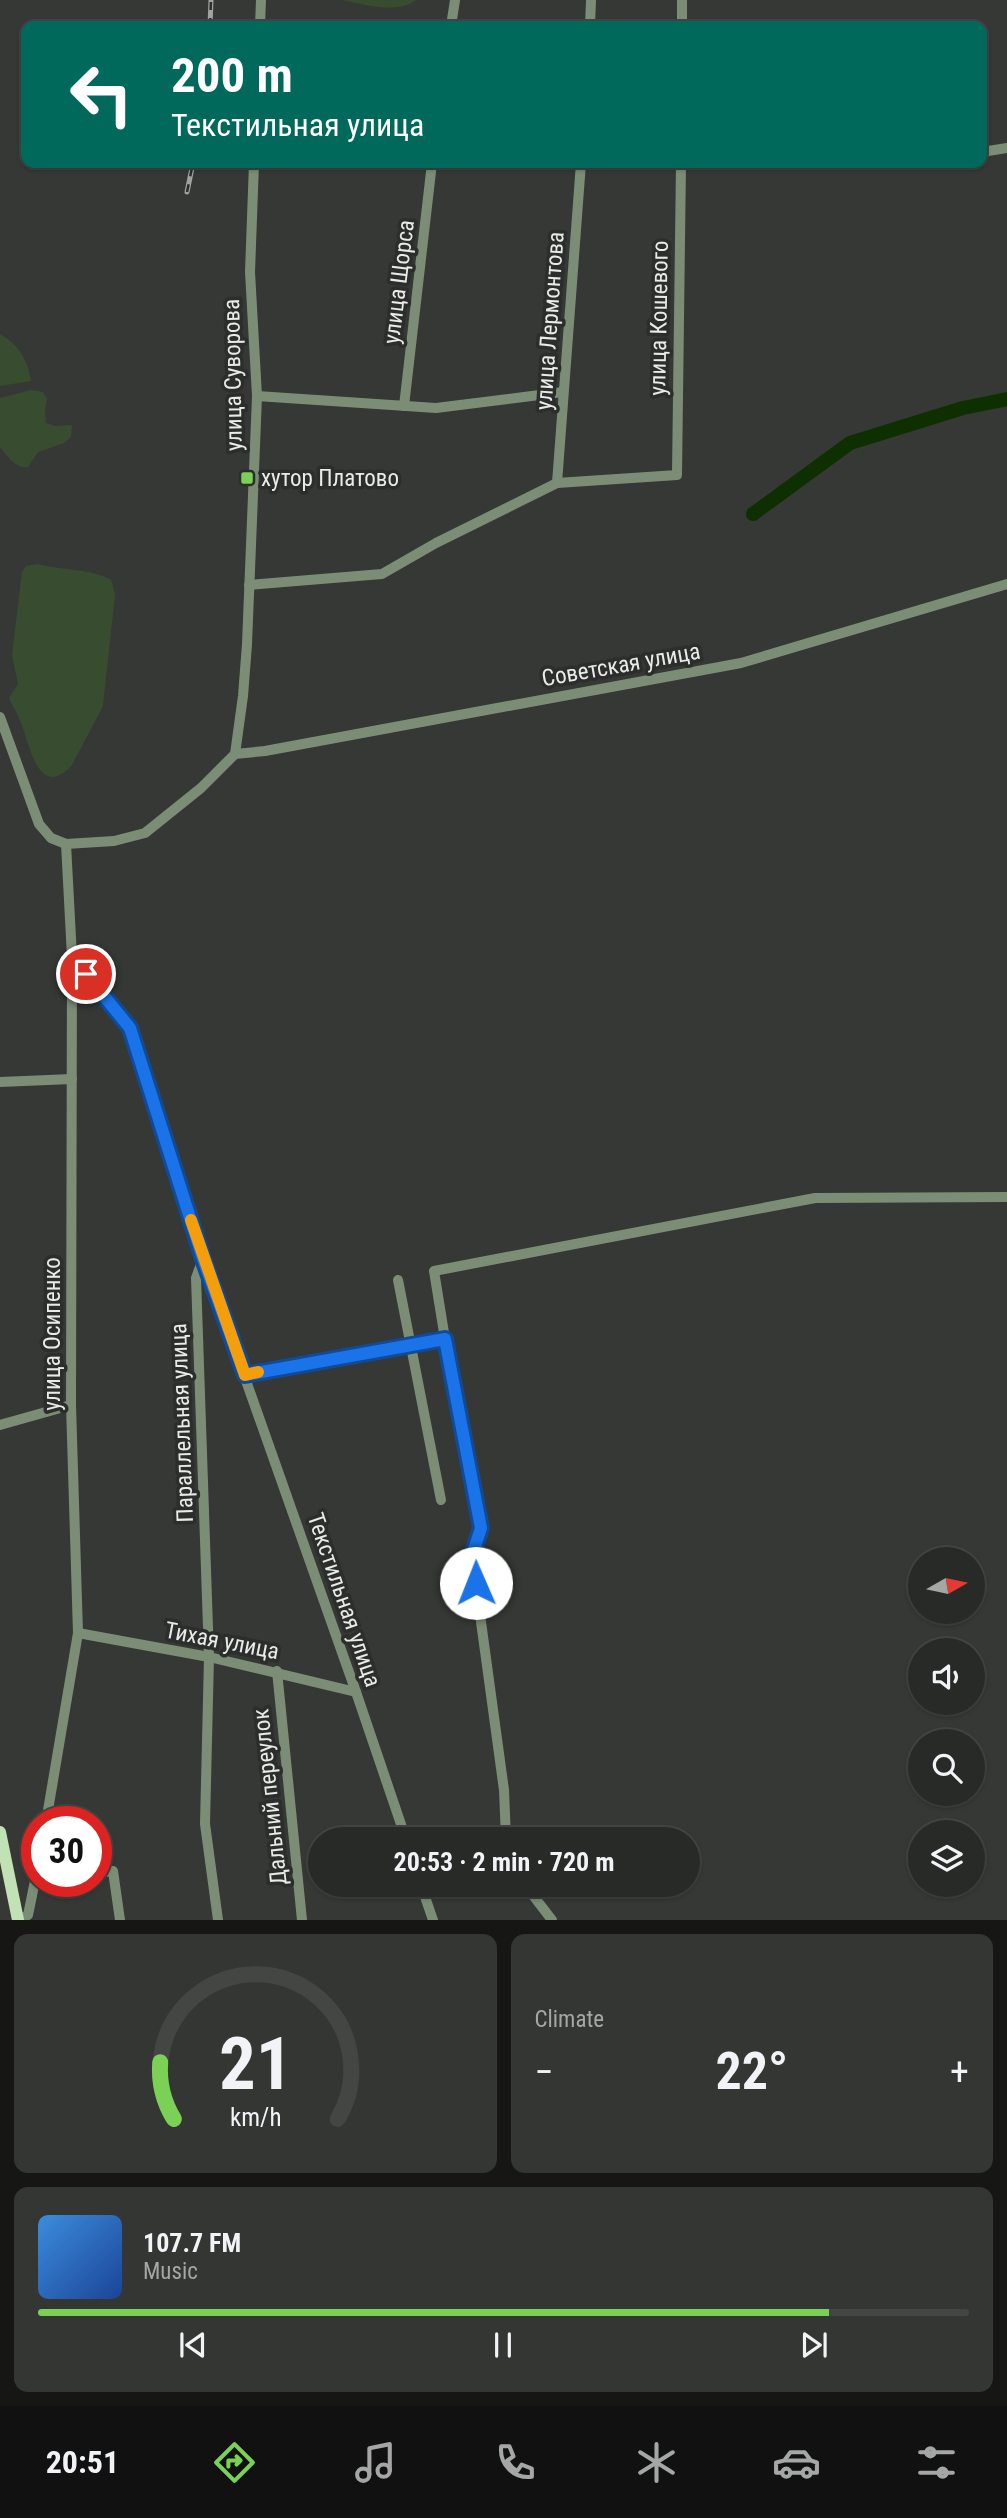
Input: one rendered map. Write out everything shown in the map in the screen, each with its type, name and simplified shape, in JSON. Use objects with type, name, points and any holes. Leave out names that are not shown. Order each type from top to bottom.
[{"type":"main road","points":[[0,1832],[4,1875],[19,1920]]},
{"type":"street","points":[[260,21],[261,0]]},
{"type":"street","points":[[452,21],[455,0]]},
{"type":"street","points":[[590,21],[591,0]]},
{"type":"street","points":[[682,0],[682,21]]},
{"type":"street","points":[[987,151],[1007,148]]},
{"type":"street","name":"улица Суворова","points":[[235,754],[243,696],[257,396],[250,272],[254,168]]},
{"type":"street","name":"улица Щорса","points":[[404,406],[431,168]]},
{"type":"street","name":"улица Лермонтова","points":[[557,483],[582,168]]},
{"type":"street","name":"улица Кошевого","points":[[557,483],[677,475],[681,168]]},
{"type":"street","points":[[257,396],[436,408],[563,392]]},
{"type":"street","points":[[249,585],[382,573],[557,483]]},
{"type":"street","name":"Советская улица","points":[[235,754],[265,751],[741,663],[1007,584]]},
{"type":"street","points":[[0,717],[39,824],[51,838],[66,844],[114,841],[145,833],[201,788],[235,754]]},
{"type":"street","name":"улица Осипенко","points":[[49,1806],[78,1633],[71,1405],[72,957],[66,844]]},
{"type":"street","name":"Параллельная улица","points":[[72,957],[130,1028],[203,1259],[196,1278],[209,1657],[205,1824],[218,1920]]},
{"type":"street","points":[[0,1082],[72,1079]]},
{"type":"street","points":[[505,1827],[503,1790],[472,1556],[481,1528],[434,1270],[815,1198],[1007,1197]]},
{"type":"street","name":"Текстильная улица","points":[[203,1259],[402,1827]]},
{"type":"street","points":[[398,1280],[441,1500]]},
{"type":"street","points":[[245,1375],[445,1339]]},
{"type":"street","points":[[0,1425],[71,1405]]},
{"type":"street","name":"Тихая улица","points":[[78,1633],[276,1671],[356,1692]]},
{"type":"street","name":"Дальний переулок","points":[[276,1671],[302,1920]]},
{"type":"street","points":[[112,1871],[120,1920]]},
{"type":"street","points":[[19,1920],[28,1915],[32,1897]]},
{"type":"street","points":[[425,1897],[433,1920]]},
{"type":"street","points":[[534,1897],[552,1920]]},
{"type":"green space","points":[[341,0],[416,0],[389,8]]},
{"type":"green space","points":[[0,334],[21,353],[31,381],[0,386]]},
{"type":"green space","points":[[31,390],[43,392],[47,399],[46,423],[55,426],[72,425],[71,437],[64,443],[38,452],[28,467],[24,467],[12,461],[0,447],[0,398]]},
{"type":"green space","points":[[38,564],[104,576],[111,580],[115,594],[103,706],[72,765],[61,774],[51,777],[44,774],[32,756],[20,720],[9,698],[18,684],[12,655],[22,572],[26,566]]},
{"type":"waterway","points":[[753,514],[850,443],[963,408],[1007,399]]},
{"type":"railway","points":[[210,21],[211,0]]},
{"type":"railway","points":[[187,192],[192,168]]},
{"type":"slow traffic","points":[[191,1220],[245,1375],[258,1372]]},
{"type":"place","name":"хутор Платово","points":[[247,478]]},
{"type":"route","points":[[86,974],[130,1028],[203,1259],[245,1375],[445,1339],[481,1528],[472,1556],[476,1583]]}]
